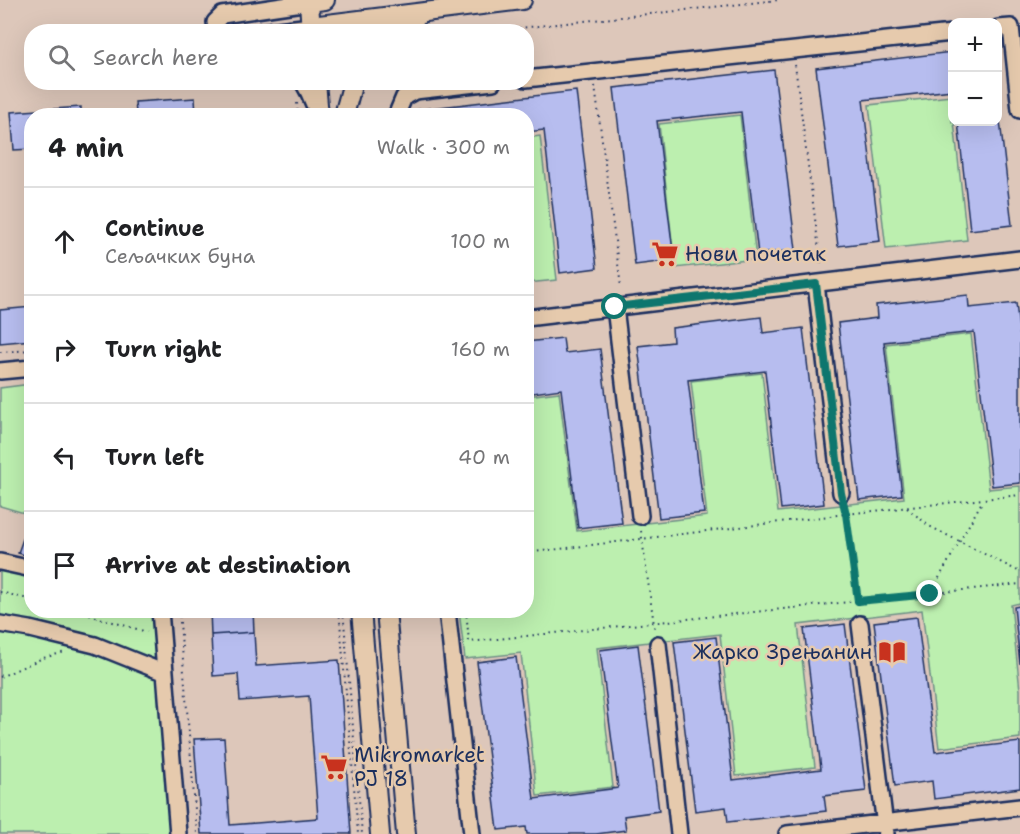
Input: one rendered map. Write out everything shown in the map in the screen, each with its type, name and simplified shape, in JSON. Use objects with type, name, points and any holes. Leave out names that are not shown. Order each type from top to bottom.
[{"type":"main road","points":[[332,0],[334,24]]},
{"type":"main road","points":[[352,24],[522,0]]},
{"type":"main road","points":[[312,24],[314,1]]},
{"type":"main road","points":[[405,24],[425,12]]},
{"type":"main road","points":[[317,90],[318,108]]},
{"type":"main road","points":[[341,90],[343,108]]},
{"type":"main road","points":[[346,108],[351,90]]},
{"type":"main road","points":[[362,618],[380,834]]},
{"type":"main road","points":[[387,618],[406,834]]},
{"type":"street","points":[[215,24],[222,15],[314,1]]},
{"type":"street","points":[[1002,28],[1011,27],[1020,110]]},
{"type":"street","points":[[534,78],[948,33]]},
{"type":"street","points":[[307,90],[316,108]]},
{"type":"street","points":[[399,108],[404,97],[415,91],[424,90]]},
{"type":"street","points":[[534,317],[1020,259]]},
{"type":"street","points":[[816,284],[841,493]]},
{"type":"street","points":[[615,307],[640,516]]},
{"type":"street","points":[[0,371],[24,369]]},
{"type":"street","points":[[0,562],[24,567]]},
{"type":"street","points":[[161,618],[178,834]]},
{"type":"street","points":[[448,618],[472,834]]},
{"type":"street","points":[[0,624],[95,645],[165,673]]},
{"type":"street","points":[[860,624],[886,828]]},
{"type":"street","points":[[658,644],[680,834]]},
{"type":"street","points":[[787,834],[886,828],[1020,807]]},
{"type":"path","points":[[534,26],[778,0]]},
{"type":"path","points":[[793,50],[821,265]]},
{"type":"path","points":[[593,72],[621,287]]},
{"type":"path","points":[[0,352],[24,350]]},
{"type":"path","points":[[841,493],[846,514],[860,624]]},
{"type":"path","points":[[534,552],[1020,495]]},
{"type":"path","points":[[930,594],[983,500]]},
{"type":"path","points":[[907,508],[929,526],[1020,572]]},
{"type":"path","points":[[640,516],[641,540],[658,644]]},
{"type":"path","points":[[467,618],[469,642],[1020,584]]},
{"type":"path","points":[[0,592],[24,598]]},
{"type":"path","points":[[100,618],[162,636]]},
{"type":"path","points":[[180,618],[197,834]]},
{"type":"path","points":[[342,618],[360,834]]},
{"type":"path","points":[[0,677],[43,658],[65,652]]},
{"type":"green space","points":[[948,96],[948,126],[954,126],[967,240],[886,249],[869,105]]},
{"type":"green space","points":[[740,115],[756,259],[675,268],[659,124]]},
{"type":"green space","points":[[540,136],[557,280],[534,282],[534,137]]},
{"type":"green space","points":[[971,334],[989,489],[1020,486],[1020,603],[1011,605],[1020,690],[1020,738],[939,748],[922,610],[798,625],[815,767],[736,776],[720,634],[597,648],[613,787],[537,796],[521,653],[465,659],[460,618],[534,618],[534,395],[559,392],[577,531],[707,516],[691,381],[762,373],[778,512],[904,498],[886,344]]},
{"type":"green space","points":[[24,385],[24,513],[0,506],[0,388]]},
{"type":"green space","points":[[0,568],[24,573],[24,618],[156,618],[159,665],[0,617]]},
{"type":"green space","points":[[0,629],[94,651],[160,677],[172,834],[0,834]]},
{"type":"building","points":[[948,52],[948,90],[863,100],[880,241],[838,246],[816,68]]},
{"type":"building","points":[[774,70],[796,250],[758,254],[741,112],[657,121],[674,260],[635,265],[614,88]]},
{"type":"building","points":[[576,91],[597,268],[560,273],[544,130],[534,131],[534,108],[432,108]]},
{"type":"building","points":[[195,98],[196,108],[136,108],[135,102]]},
{"type":"building","points":[[24,111],[24,149],[14,150],[11,112]]},
{"type":"building","points":[[958,126],[1001,126],[1012,225],[970,230]]},
{"type":"building","points":[[968,295],[969,308],[1016,303],[1020,338],[1020,483],[992,486],[974,332],[884,342],[902,495],[859,500],[838,323],[877,318],[876,305]]},
{"type":"building","points":[[24,308],[24,341],[0,343],[0,310]]},
{"type":"building","points":[[761,317],[763,333],[803,328],[824,504],[781,509],[765,371],[688,380],[704,513],[659,518],[638,346],[673,342],[672,328]]},
{"type":"building","points":[[563,338],[565,353],[600,349],[622,523],[578,528],[561,389],[534,393],[534,341]]},
{"type":"building","points":[[24,536],[24,555],[18,553]]},
{"type":"building","points":[[1020,606],[1020,664],[1014,607]]},
{"type":"building","points":[[917,617],[935,752],[1020,742],[1020,788],[934,799],[932,781],[895,786],[874,622]]},
{"type":"building","points":[[210,618],[253,618],[254,632],[211,635]]},
{"type":"building","points":[[845,624],[866,791],[824,796],[826,811],[728,822],[726,807],[695,811],[674,642],[716,637],[733,780],[821,769],[804,629]]},
{"type":"building","points":[[254,632],[256,666],[339,660],[351,834],[201,834],[194,739],[224,738],[230,825],[318,818],[309,696],[240,701],[238,674],[213,676],[211,635]]},
{"type":"building","points":[[638,645],[659,811],[624,816],[626,830],[596,834],[527,834],[526,827],[498,830],[477,662],[516,657],[534,799],[618,788],[600,650]]},
{"type":"place","name":"Нови почетак","points":[[665,254]]},
{"type":"place","name":"Жарко Зрењанин","points":[[892,652]]},
{"type":"place","name":"Mikromarket PJ 18","points":[[334,767]]},
{"type":"route","points":[[615,307],[816,284],[841,493],[858,601],[930,594]]}]
